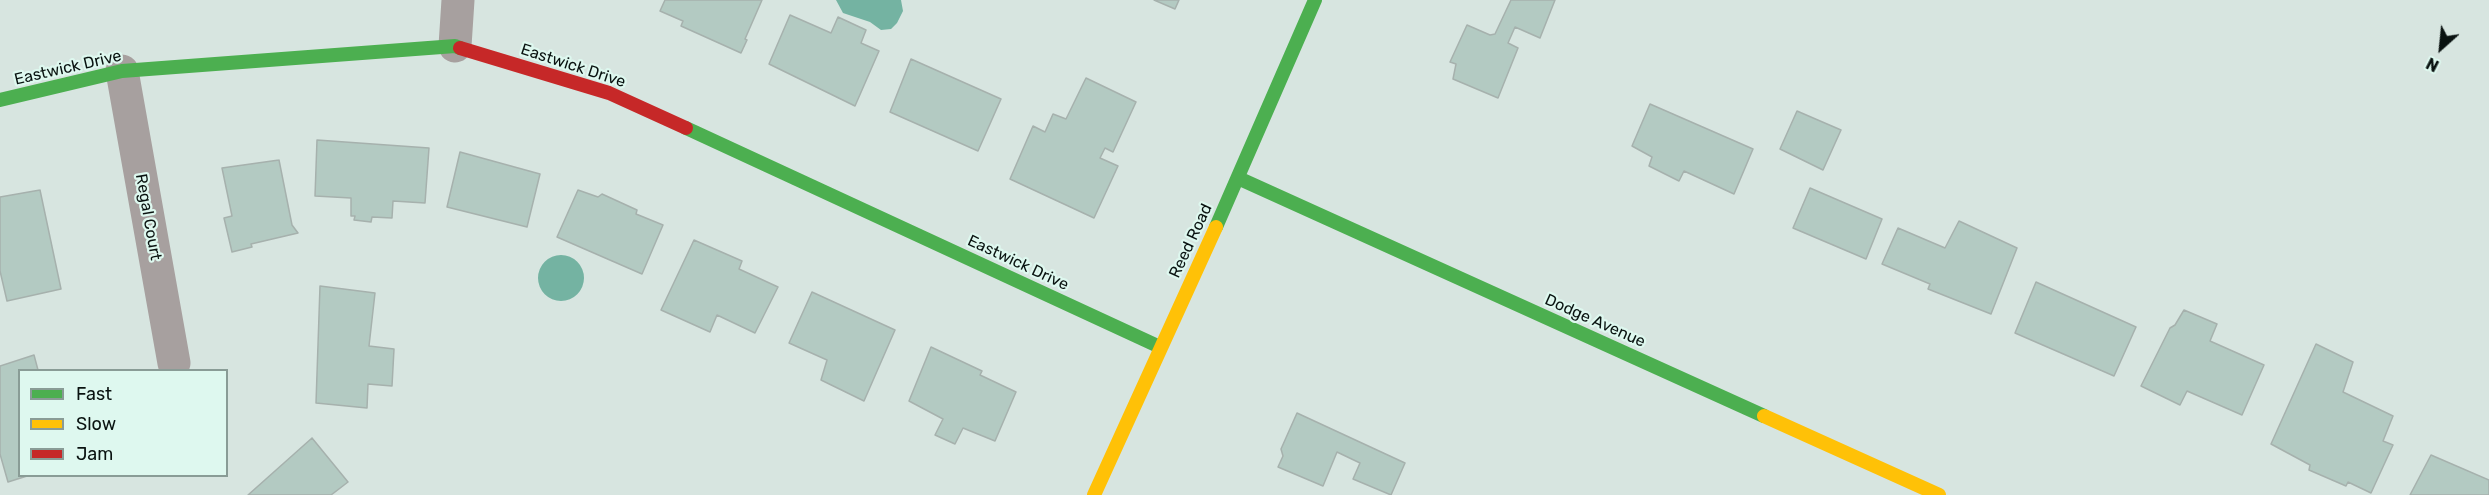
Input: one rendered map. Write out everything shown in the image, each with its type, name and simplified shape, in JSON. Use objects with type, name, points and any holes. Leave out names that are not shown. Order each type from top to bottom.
[{"type":"street","points":[[455,46],[458,0]]},
{"type":"street","name":"Reed Road","points":[[1094,495],[1238,178],[1315,0]]},
{"type":"street","name":"Eastwick Drive","points":[[0,100],[122,71],[455,46],[609,93],[1160,346]]},
{"type":"street","name":"Regal Court","points":[[122,71],[174,363]]},
{"type":"street","name":"Dodge Avenue","points":[[1238,178],[1939,495]]},
{"type":"shaded area","points":[[836,0],[901,0],[903,11],[891,29],[881,30],[870,22],[843,13]]},
{"type":"shaded area","points":[[561,255],[577,262],[584,278],[577,294],[561,301],[545,294],[538,278],[545,262]]},
{"type":"building","points":[[665,0],[762,0],[741,53],[681,26],[683,21],[660,11]]},
{"type":"building","points":[[1154,0],[1179,0],[1175,9]]},
{"type":"building","points":[[1511,0],[1555,0],[1540,38],[1515,27],[1508,43],[1518,48],[1498,98],[1453,79],[1456,64],[1450,62],[1467,25],[1490,35],[1495,34]]},
{"type":"building","points":[[790,15],[831,33],[838,17],[866,30],[861,43],[879,51],[855,106],[769,64]]},
{"type":"building","points":[[911,59],[1001,99],[978,151],[890,112]]},
{"type":"building","points":[[1086,78],[1136,102],[1113,152],[1105,148],[1100,158],[1118,166],[1094,218],[1010,179],[1033,126],[1045,132],[1053,114],[1066,119]]},
{"type":"building","points":[[1650,104],[1753,149],[1734,194],[1684,171],[1679,181],[1649,166],[1652,157],[1632,146]]},
{"type":"building","points":[[1797,111],[1841,130],[1823,170],[1780,149]]},
{"type":"building","points":[[317,140],[429,148],[425,203],[393,201],[392,218],[372,217],[371,222],[354,220],[355,216],[351,216],[351,198],[315,196]]},
{"type":"building","points":[[460,152],[540,174],[527,227],[447,207]]},
{"type":"building","points":[[279,160],[292,225],[298,233],[251,244],[252,247],[232,252],[224,218],[232,216],[222,168]]},
{"type":"building","points":[[1810,188],[1882,219],[1866,259],[1793,228]]},
{"type":"building","points":[[40,190],[61,289],[7,301],[0,271],[0,197]]},
{"type":"building","points":[[578,190],[598,197],[602,194],[637,210],[636,214],[663,225],[642,274],[557,237]]},
{"type":"building","points":[[1959,221],[2017,248],[1991,314],[1928,289],[1930,284],[1882,264],[1898,228],[1945,248]]},
{"type":"building","points":[[694,240],[742,261],[739,269],[778,287],[755,333],[717,315],[710,332],[661,310]]},
{"type":"building","points":[[2036,282],[2136,327],[2114,376],[2015,333]]},
{"type":"building","points":[[320,286],[375,293],[369,346],[394,349],[392,386],[368,384],[367,408],[316,403]]},
{"type":"building","points":[[812,292],[895,330],[864,401],[821,380],[827,360],[789,343]]},
{"type":"building","points":[[2184,310],[2217,324],[2210,341],[2264,365],[2242,415],[2187,391],[2180,405],[2141,386],[2170,328],[2175,325]]},
{"type":"building","points":[[2316,344],[2353,362],[2343,392],[2393,416],[2383,441],[2393,445],[2371,493],[2348,482],[2346,486],[2309,470],[2310,465],[2271,444]]},
{"type":"building","points":[[931,347],[982,371],[980,375],[1016,392],[995,441],[963,428],[955,444],[935,435],[943,419],[909,401]]},
{"type":"building","points":[[34,355],[38,369],[18,369],[18,477],[24,477],[8,482],[0,454],[0,366]]},
{"type":"building","points":[[1297,413],[1405,463],[1391,495],[1353,479],[1360,463],[1337,452],[1323,486],[1278,467],[1283,456],[1281,449]]},
{"type":"building","points":[[312,438],[348,482],[331,495],[248,495]]},
{"type":"building","points":[[2431,455],[2489,480],[2489,495],[2410,495]]},
{"type":"traffic: fast","points":[[1216,227],[1315,0]]},
{"type":"traffic: fast","points":[[0,100],[122,71],[455,46],[460,48]]},
{"type":"traffic: fast","points":[[686,128],[1160,347]]},
{"type":"traffic: fast","points":[[1238,178],[1764,416]]},
{"type":"traffic: slow","points":[[1094,495],[1216,227]]},
{"type":"traffic: slow","points":[[1764,416],[1939,495]]},
{"type":"traffic: jam","points":[[460,48],[609,93],[686,128]]}]
